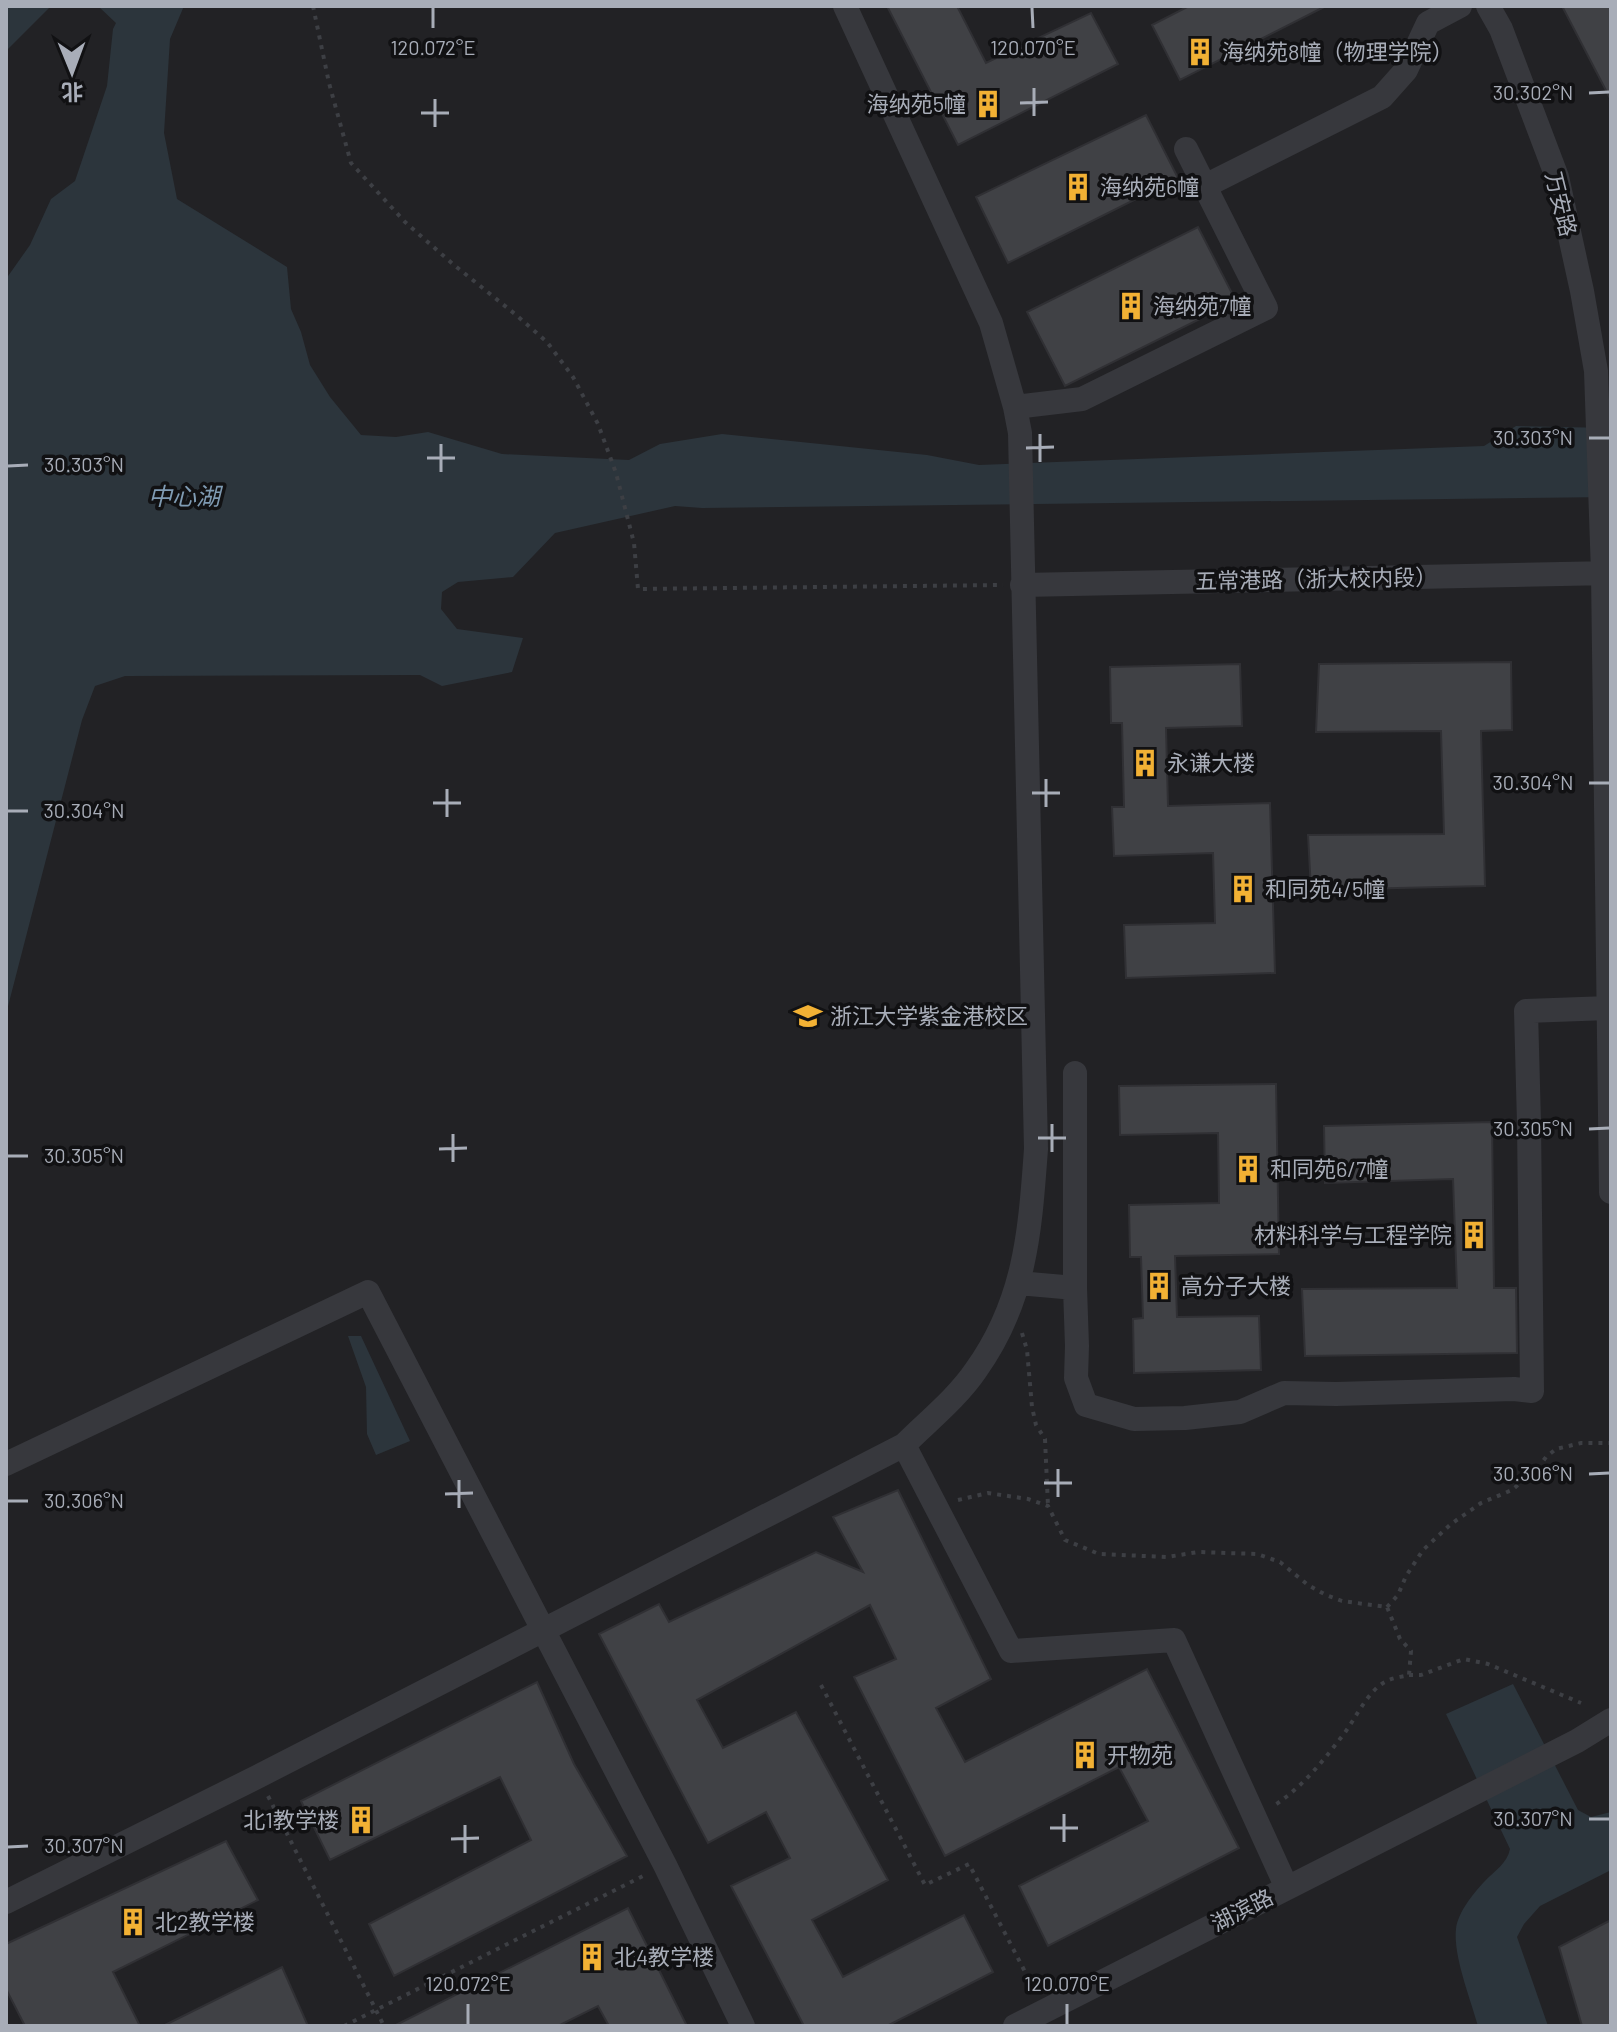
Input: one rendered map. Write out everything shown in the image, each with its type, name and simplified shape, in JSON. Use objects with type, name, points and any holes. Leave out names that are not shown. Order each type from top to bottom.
[{"type":"street","points":[[6,1902],[259,1776],[904,1445],[976,1371],[1010,1308],[1025,1259],[1036,1149],[1020,433],[991,323],[845,6]]},
{"type":"street","points":[[1205,186],[1382,97],[1406,70],[1423,14],[1460,6]]},
{"type":"street","name":"万安路","points":[[1488,6],[1501,29],[1557,177],[1582,291],[1604,371],[1598,411],[1607,573],[1611,1192]]},
{"type":"street","points":[[1015,407],[1082,399],[1266,308],[1186,149]]},
{"type":"street","name":"五常港路（浙大校内段）","points":[[1022,585],[1607,573]]},
{"type":"street","points":[[1075,1073],[1076,1378],[1086,1405],[1134,1419],[1185,1418],[1240,1412],[1284,1393],[1532,1391],[1526,1011],[1609,1008]]},
{"type":"street","points":[[1018,1283],[1075,1288]]},
{"type":"street","points":[[6,1464],[368,1292],[665,1865],[743,2026]]},
{"type":"street","points":[[904,1445],[1011,1651],[1174,1640],[1287,1888]]},
{"type":"street","name":"湖滨路","points":[[1015,2026],[1577,1741],[1611,1720]]},
{"type":"path","points":[[313,6],[329,83],[351,163],[405,222],[547,342],[573,377],[598,424],[614,467],[634,543],[638,589],[1022,585]]},
{"type":"path","points":[[1010,1308],[1027,1350],[1032,1407],[1036,1425],[1045,1439],[1048,1506],[1065,1540],[1099,1554],[1167,1557],[1198,1552],[1257,1554],[1280,1562],[1326,1595],[1342,1601],[1387,1607]]},
{"type":"path","points":[[1387,1607],[1398,1595],[1423,1550],[1451,1524],[1481,1503],[1512,1490],[1556,1449],[1581,1443],[1611,1443]]},
{"type":"path","points":[[940,1513],[958,1500],[988,1493],[1028,1499],[1048,1506]]},
{"type":"path","points":[[1387,1607],[1400,1639],[1411,1651],[1409,1675]]},
{"type":"path","points":[[1255,1818],[1294,1792],[1317,1769],[1362,1705],[1384,1682],[1421,1675],[1464,1659],[1488,1664],[1581,1703]]},
{"type":"path","points":[[821,1685],[925,1885],[969,1864],[1045,2011]]},
{"type":"path","points":[[259,1776],[384,2026]]},
{"type":"path","points":[[344,2026],[665,1865]]},
{"type":"shaded area","name":"浙江大学紫金港校区","points":[[6,6],[1611,6],[1611,2026],[6,2026]]},
{"type":"water","points":[[6,6],[51,6],[6,51]]},
{"type":"water","name":"中心湖","points":[[98,6],[184,6],[170,39],[164,133],[177,199],[287,267],[291,309],[310,365],[330,397],[361,435],[396,437],[428,432],[502,454],[629,460],[660,444],[722,434],[927,455],[979,465],[1484,446],[1516,426],[1611,428],[1611,497],[675,506],[555,533],[513,577],[458,582],[442,592],[441,609],[457,629],[523,638],[512,672],[442,686],[420,675],[125,676],[95,686],[82,720],[6,1014],[6,279],[30,245],[51,199],[75,181],[107,86],[116,23]]},
{"type":"water","points":[[348,1336],[361,1336],[410,1441],[376,1455],[367,1434],[366,1387]]},
{"type":"water","points":[[1513,1684],[1578,1810],[1591,1817],[1611,1812],[1611,1870],[1540,1906],[1517,1937],[1548,2026],[1478,2026],[1460,1965],[1456,1929],[1467,1904],[1503,1863],[1510,1849],[1446,1714]]},
{"type":"building","name":"海纳苑5幢","points":[[887,6],[957,6],[986,63],[1091,13],[1118,64],[958,145]]},
{"type":"building","name":"海纳苑8幢（物理学院）","points":[[1189,6],[1326,6],[1180,80],[1152,25]]},
{"type":"building","points":[[1562,6],[1611,6],[1611,100]]},
{"type":"building","name":"海纳苑6幢","points":[[1146,115],[1178,178],[1008,263],[976,197]]},
{"type":"building","name":"海纳苑7幢","points":[[1198,227],[1236,301],[1065,386],[1027,312]]},
{"type":"building","points":[[1511,662],[1512,730],[1481,731],[1485,886],[1311,890],[1308,835],[1444,834],[1441,731],[1316,732],[1319,664]]},
{"type":"building","name":"和同苑4/5幢","points":[[1240,664],[1242,726],[1166,728],[1168,806],[1270,803],[1275,973],[1126,978],[1124,925],[1215,923],[1213,853],[1114,856],[1112,807],[1124,807],[1122,723],[1111,723],[1110,667]]},
{"type":"building","name":"和同苑6/7幢","points":[[1276,1084],[1279,1254],[1175,1256],[1177,1317],[1259,1316],[1261,1370],[1134,1373],[1133,1319],[1143,1318],[1141,1257],[1130,1257],[1129,1205],[1219,1203],[1218,1133],[1120,1135],[1119,1086]]},
{"type":"building","name":"材料科学与工程学院","points":[[1492,1122],[1494,1288],[1516,1288],[1517,1353],[1305,1356],[1302,1289],[1457,1288],[1453,1179],[1325,1183],[1324,1126]]},
{"type":"building","name":"开物苑","points":[[898,1490],[991,1679],[936,1708],[965,1762],[1147,1669],[1239,1848],[1048,1946],[1019,1886],[1148,1821],[1119,1767],[945,1856],[854,1677],[896,1659],[870,1605],[697,1700],[723,1748],[796,1712],[888,1880],[812,1920],[843,1977],[964,1915],[993,1972],[887,2026],[804,2026],[731,1886],[790,1858],[766,1812],[708,1843],[599,1634],[659,1604],[669,1622],[816,1552],[863,1572],[833,1517]]},
{"type":"building","name":"北1教学楼","points":[[537,1682],[574,1764],[627,1856],[394,1976],[369,1924],[531,1840],[500,1777],[330,1860],[301,1801]]},
{"type":"building","name":"北2教学楼","points":[[226,1841],[258,1900],[113,1972],[140,2026],[25,2026],[6,1989],[6,1944]]},
{"type":"building","name":"北4教学楼","points":[[628,1908],[687,2026],[609,2026],[598,2006],[558,2026],[394,2026]]},
{"type":"building","points":[[1611,1920],[1611,2026],[1582,2026],[1559,1947]]},
{"type":"building","name":"北2教学楼","points":[[282,1967],[308,2026],[163,2026]]},
{"type":"place","name":"海纳苑8幢（物理学院）","points":[[1200,52]]},
{"type":"place","name":"海纳苑5幢","points":[[988,104]]},
{"type":"place","name":"海纳苑6幢","points":[[1078,187]]},
{"type":"place","name":"海纳苑7幢","points":[[1131,306]]},
{"type":"place","name":"永谦大楼","points":[[1145,763]]},
{"type":"place","name":"和同苑4/5幢","points":[[1243,889]]},
{"type":"place","name":"浙江大学紫金港校区","points":[[808,1016]]},
{"type":"place","name":"和同苑6/7幢","points":[[1248,1169]]},
{"type":"place","name":"材料科学与工程学院","points":[[1474,1235]]},
{"type":"place","name":"高分子大楼","points":[[1159,1286]]},
{"type":"place","name":"开物苑","points":[[1085,1755]]},
{"type":"place","name":"北1教学楼","points":[[361,1820]]},
{"type":"place","name":"北2教学楼","points":[[133,1922]]},
{"type":"place","name":"北4教学楼","points":[[592,1957]]}]
